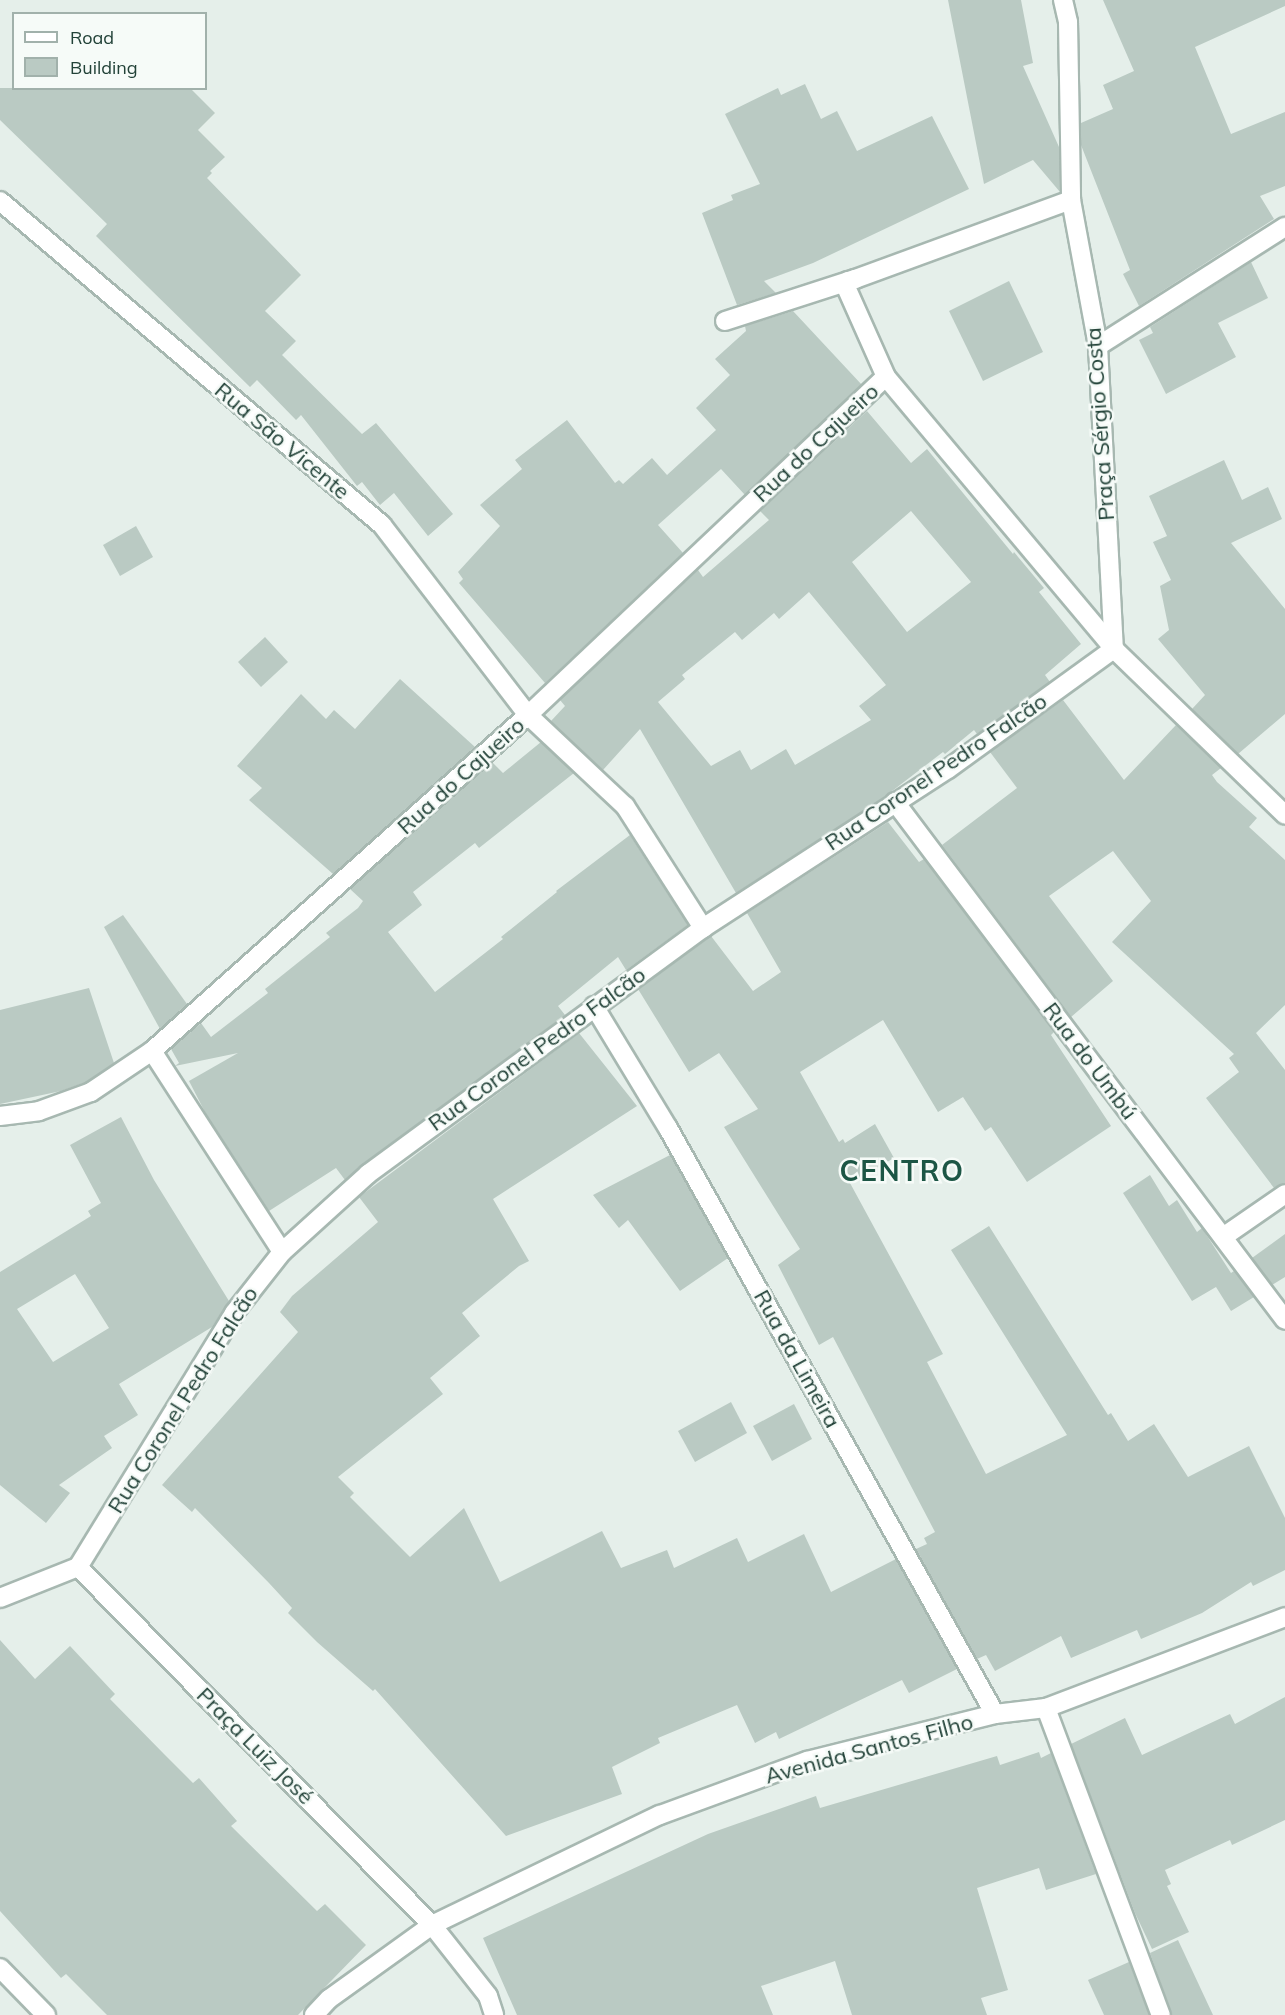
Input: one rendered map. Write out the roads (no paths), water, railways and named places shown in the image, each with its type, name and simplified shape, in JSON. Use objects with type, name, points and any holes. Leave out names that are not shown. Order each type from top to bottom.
[{"type":"street","name":"Praça Sérgio Costa","points":[[1063,0],[1068,22],[1071,200],[1098,346],[1113,649]]},
{"type":"street","points":[[725,321],[848,281],[1071,200]]},
{"type":"street","name":"Rua São Vicente","points":[[0,201],[382,525],[528,716],[626,806],[703,928]]},
{"type":"street","points":[[1098,346],[1285,227]]},
{"type":"street","points":[[848,281],[846,287],[886,377],[1113,649],[1285,815]]},
{"type":"street","name":"Rua do Cajueiro","points":[[0,1116],[39,1111],[91,1092],[152,1052],[528,716],[886,377]]},
{"type":"street","name":"Rua Coronel Pedro Falcão","points":[[78,1567],[234,1313],[282,1251],[368,1174],[703,928],[948,769],[1113,649]]},
{"type":"street","name":"Rua do Umbú","points":[[895,802],[1285,1320]]},
{"type":"street","name":"Rua da Limeira","points":[[594,1006],[668,1128],[996,1714]]},
{"type":"street","points":[[152,1052],[282,1251]]},
{"type":"street","points":[[1223,1237],[1285,1194]]},
{"type":"street","points":[[0,1598],[78,1567]]},
{"type":"street","name":"Praça Luiz José","points":[[78,1567],[432,1925],[488,1996],[494,2015]]},
{"type":"street","name":"Avenida Santos Filho","points":[[314,2015],[329,1999],[432,1925],[660,1815],[807,1761],[996,1714],[1046,1708],[1285,1617]]},
{"type":"street","points":[[1046,1708],[1161,2015]]},
{"type":"street","points":[[0,1968],[46,2015]]},
{"type":"district","name":"CENTRO","points":[[902,1171]]}]
